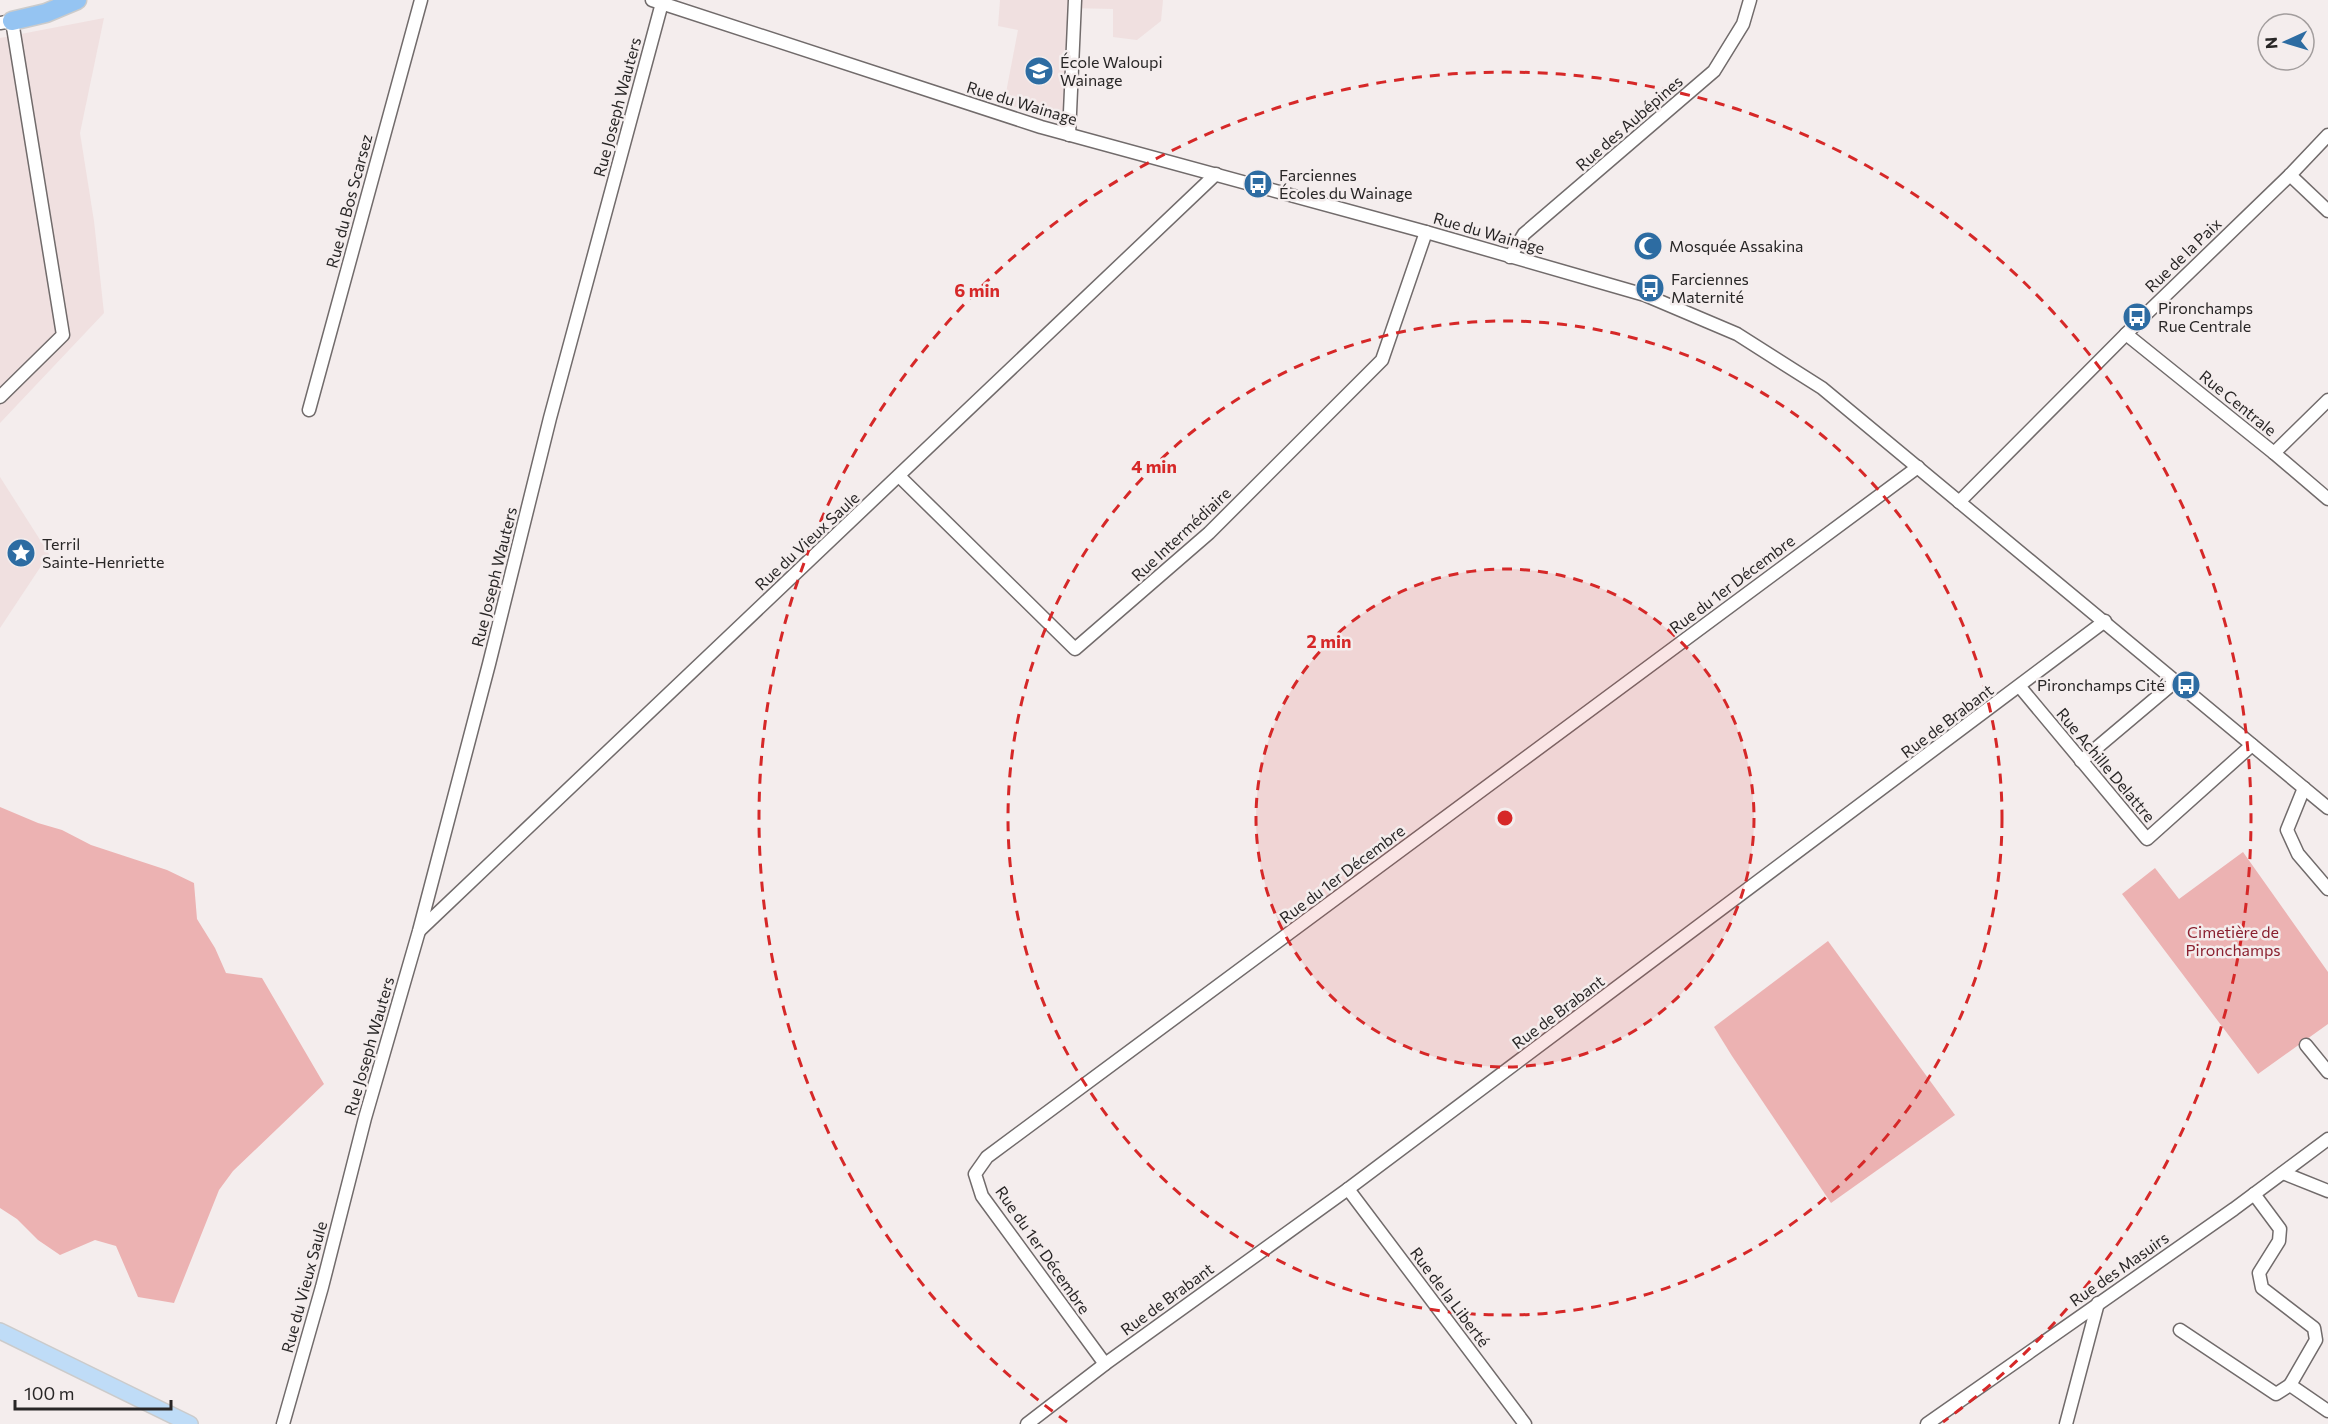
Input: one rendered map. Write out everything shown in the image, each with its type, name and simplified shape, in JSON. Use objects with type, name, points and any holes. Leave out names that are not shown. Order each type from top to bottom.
[{"type":"highway","points":[[4,18],[51,0]]},
{"type":"highway","points":[[4,18],[46,13],[77,0]]},
{"type":"main road","points":[[0,1331],[190,1424]]},
{"type":"street","name":"Rue du Bos Scarsez","points":[[309,410],[421,0]]},
{"type":"street","points":[[1069,135],[1075,0]]},
{"type":"street","name":"Rue des Aubépines","points":[[1510,256],[1524,234],[1714,71],[1743,24],[1750,0]]},
{"type":"street","name":"Rue du Wainage","points":[[657,2],[1069,135],[1426,232],[1645,295],[1737,334],[1822,388],[2328,808]]},
{"type":"street","name":"Rue Joseph Wauters","points":[[356,1159],[489,664],[657,2]]},
{"type":"street","points":[[0,397],[63,335],[4,18]]},
{"type":"street","name":"Rue de la Paix","points":[[1959,502],[2328,135]]},
{"type":"street","name":"Rue du Vieux Saule","points":[[419,931],[900,477],[1216,174]]},
{"type":"street","points":[[2290,175],[2328,211]]},
{"type":"street","name":"Rue Intermédiaire","points":[[900,477],[1075,649],[1209,533],[1382,360],[1426,232]]},
{"type":"street","name":"Rue Centrale","points":[[2126,334],[2328,499]]},
{"type":"street","points":[[2274,453],[2328,400]]},
{"type":"street","name":"Rue du 1er Décembre","points":[[1105,1364],[982,1196],[975,1174],[987,1157],[1918,467]]},
{"type":"street","name":"Rue de Brabant","points":[[1028,1424],[1105,1364],[1348,1189],[2020,687],[2104,621]]},
{"type":"street","points":[[2081,760],[2175,681]]},
{"type":"street","name":"Rue Achille Delattre","points":[[2020,687],[2147,839],[2252,745]]},
{"type":"street","points":[[2304,788],[2287,830],[2298,854],[2328,889]]},
{"type":"street","points":[[2306,1045],[2328,1072]]},
{"type":"street","name":"Rue des Masuirs","points":[[1927,1424],[2254,1194],[2328,1139]]},
{"type":"street","name":"Rue du Vieux Saule","points":[[283,1424],[356,1159]]},
{"type":"street","points":[[2283,1173],[2328,1191]]},
{"type":"street","name":"Rue de la Liberté","points":[[1348,1189],[1525,1424]]},
{"type":"street","points":[[2180,1330],[2276,1394],[2289,1385],[2316,1340],[2314,1328],[2262,1288],[2259,1273],[2280,1241],[2280,1229],[2254,1194]]},
{"type":"street","points":[[2066,1424],[2098,1303]]},
{"type":"street","points":[[2289,1385],[2328,1411]]},
{"type":"shaded area","name":"École Waloupi Wainage","points":[[1000,0],[1163,0],[1161,21],[1137,40],[1113,37],[1113,9],[1068,8],[1067,112],[1052,119],[1004,103],[1018,30],[998,26]]},
{"type":"shaded area","points":[[104,18],[80,133],[94,221],[104,313],[0,423],[0,38]]},
{"type":"shaded area","name":"Terril Sainte-Henriette","points":[[0,477],[49,554],[0,628]]},
{"type":"green space","points":[[0,807],[62,830],[91,845],[167,870],[194,883],[197,919],[215,948],[226,973],[262,978],[324,1084],[233,1171],[219,1190],[174,1303],[138,1297],[116,1246],[95,1240],[60,1255],[38,1240],[17,1219],[0,1208]]},
{"type":"green space","name":"Cimetière de Pironchamps","points":[[2243,852],[2328,972],[2328,1024],[2258,1074],[2122,894],[2155,868],[2179,899]]},
{"type":"green space","points":[[1828,941],[1955,1115],[1831,1203],[1714,1027]]},
{"type":"place","name":"École Waloupi Wainage","points":[[1039,71]]},
{"type":"place","name":"Farciennes Écoles du Wainage","points":[[1258,184]]},
{"type":"place","name":"Mosquée Assakina","points":[[1648,246]]},
{"type":"place","name":"Farciennes Maternité","points":[[1650,288]]},
{"type":"place","name":"Pironchamps Rue Centrale","points":[[2137,317]]},
{"type":"place","name":"Terril Sainte-Henriette","points":[[21,553]]},
{"type":"place","name":"Pironchamps Cité","points":[[2186,685]]}]
